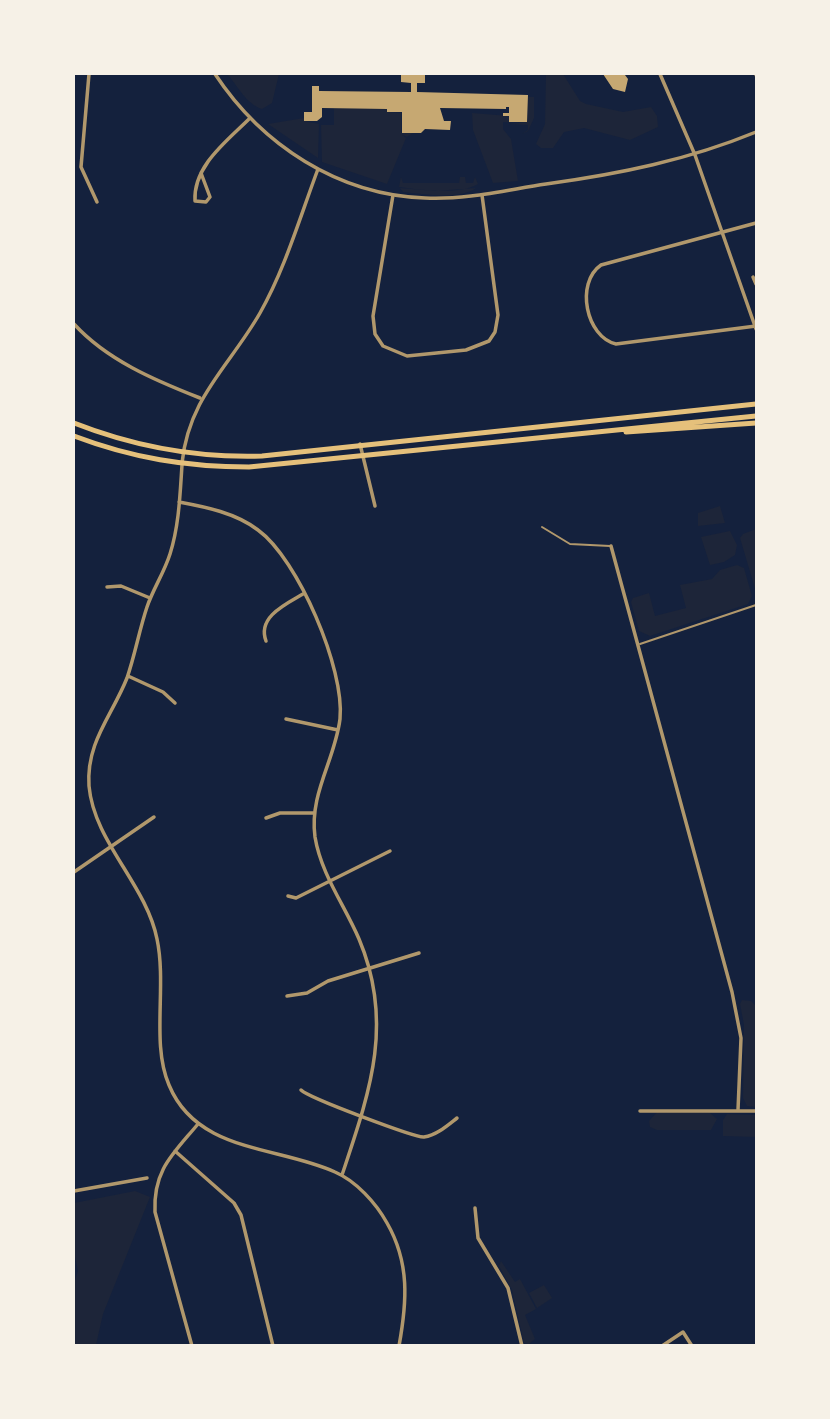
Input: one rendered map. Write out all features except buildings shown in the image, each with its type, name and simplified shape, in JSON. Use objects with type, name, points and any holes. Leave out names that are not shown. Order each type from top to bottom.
[{"type":"main road","points":[[74,423],[117,439],[183,453],[218,457],[262,456],[757,404]]},
{"type":"main road","points":[[74,436],[120,453],[182,465],[249,467],[757,416]]},
{"type":"main road","points":[[620,430],[635,434],[757,423]]},
{"type":"street","points":[[89,74],[81,167],[97,202]]},
{"type":"street","points":[[215,74],[249,119],[288,152],[349,183],[393,195],[425,198],[482,195],[598,177],[695,155],[757,132]]},
{"type":"street","points":[[660,74],[695,155],[722,234],[756,327],[617,344],[607,342],[595,332],[586,289],[586,281],[595,269],[722,234],[757,223]]},
{"type":"street","points":[[201,173],[210,197],[206,202],[200,203],[195,197],[201,173],[249,119]]},
{"type":"street","points":[[318,169],[263,306],[200,398],[189,425],[170,555],[150,598],[128,676],[97,734],[88,769],[92,803],[143,900],[157,937],[162,971],[160,1049],[167,1083],[176,1099],[198,1124],[218,1136],[342,1175],[373,1203],[398,1246],[405,1272],[407,1296],[399,1346]]},
{"type":"street","points":[[393,195],[374,325],[383,346],[407,356],[482,346],[495,332],[498,315],[482,195]]},
{"type":"street","points":[[753,277],[757,285]]},
{"type":"street","points":[[74,324],[90,342],[115,358],[160,383],[200,398]]},
{"type":"street","points":[[360,444],[375,506]]},
{"type":"street","points":[[179,502],[225,513],[258,529],[279,551],[303,594],[335,663],[339,691],[338,730],[314,813],[316,841],[370,970],[377,1008],[376,1055],[362,1115],[342,1175]]},
{"type":"street","points":[[611,546],[640,644],[732,992],[741,1038],[738,1110]]},
{"type":"street","points":[[107,587],[121,586],[150,598]]},
{"type":"street","points":[[266,641],[264,634],[269,618],[303,594]]},
{"type":"street","points":[[128,676],[163,692],[175,703]]},
{"type":"street","points":[[286,719],[338,730]]},
{"type":"street","points":[[266,818],[280,813],[314,813]]},
{"type":"street","points":[[74,872],[154,817]]},
{"type":"street","points":[[288,896],[296,898],[390,851]]},
{"type":"street","points":[[288,996],[307,993],[328,981],[419,953]]},
{"type":"street","points":[[301,1090],[321,1103],[362,1115],[416,1137],[431,1135],[457,1118]]},
{"type":"street","points":[[640,1111],[757,1111]]},
{"type":"street","points":[[192,1346],[155,1212],[156,1185],[160,1171],[198,1124]]},
{"type":"street","points":[[175,1151],[234,1203],[241,1215],[273,1346]]},
{"type":"street","points":[[74,1191],[147,1178]]},
{"type":"street","points":[[475,1208],[478,1238],[508,1288],[522,1346]]},
{"type":"street","points":[[662,1346],[683,1332],[692,1346]]},
{"type":"lane","points":[[542,527],[570,544],[611,546]]},
{"type":"lane","points":[[640,644],[757,605]]},
{"type":"shaded area","points":[[227,74],[279,74],[272,103],[262,109],[256,107]]},
{"type":"shaded area","points":[[546,74],[563,74],[580,101],[586,104],[623,112],[651,107],[657,116],[658,127],[630,140],[584,128],[564,132],[553,148],[541,148],[536,144],[545,124]]},
{"type":"shaded area","points":[[528,97],[534,97],[534,118],[528,131],[522,134],[528,130],[528,125],[510,124],[527,122]]},
{"type":"shaded area","points":[[334,108],[387,109],[387,112],[401,113],[401,133],[413,133],[407,137],[401,134],[406,138],[387,184],[322,162],[321,125],[334,125]]},
{"type":"shaded area","points":[[472,113],[509,116],[509,122],[503,122],[503,129],[511,139],[518,181],[493,183],[473,130]]},
{"type":"shaded area","points":[[304,118],[304,121],[319,124],[318,158],[268,124]]},
{"type":"shaded area","points":[[401,177],[403,183],[459,183],[460,177],[465,177],[466,183],[473,183],[475,177],[478,184],[451,191],[418,189],[399,187]]},
{"type":"shaded area","points":[[400,188],[435,191],[476,188],[460,194],[441,195],[403,192]]},
{"type":"shaded area","points":[[720,506],[725,523],[698,526],[698,513]]},
{"type":"shaded area","points":[[756,529],[756,592],[740,538]]},
{"type":"shaded area","points":[[730,531],[737,545],[735,555],[724,562],[710,565],[701,537]]},
{"type":"shaded area","points":[[737,565],[744,568],[752,596],[748,604],[650,636],[639,631],[631,602],[633,598],[649,593],[655,616],[686,608],[680,585],[712,579],[720,570]]},
{"type":"shaded area","points":[[742,1000],[751,1001],[756,1006],[756,1107],[747,1106],[743,1098]]},
{"type":"shaded area","points":[[657,1112],[710,1113],[717,1119],[711,1130],[657,1130],[650,1127],[649,1121]]},
{"type":"shaded area","points":[[727,1114],[756,1115],[756,1137],[723,1136],[723,1120]]},
{"type":"shaded area","points":[[135,1191],[150,1197],[103,1314],[96,1345],[74,1345],[74,1283],[78,1271],[74,1252],[74,1203]]},
{"type":"shaded area","points":[[501,1261],[515,1282],[520,1279],[536,1309],[525,1315],[535,1339],[529,1344],[524,1343],[512,1290],[499,1266]]},
{"type":"shaded area","points":[[544,1285],[552,1298],[537,1308],[529,1293]]}]
